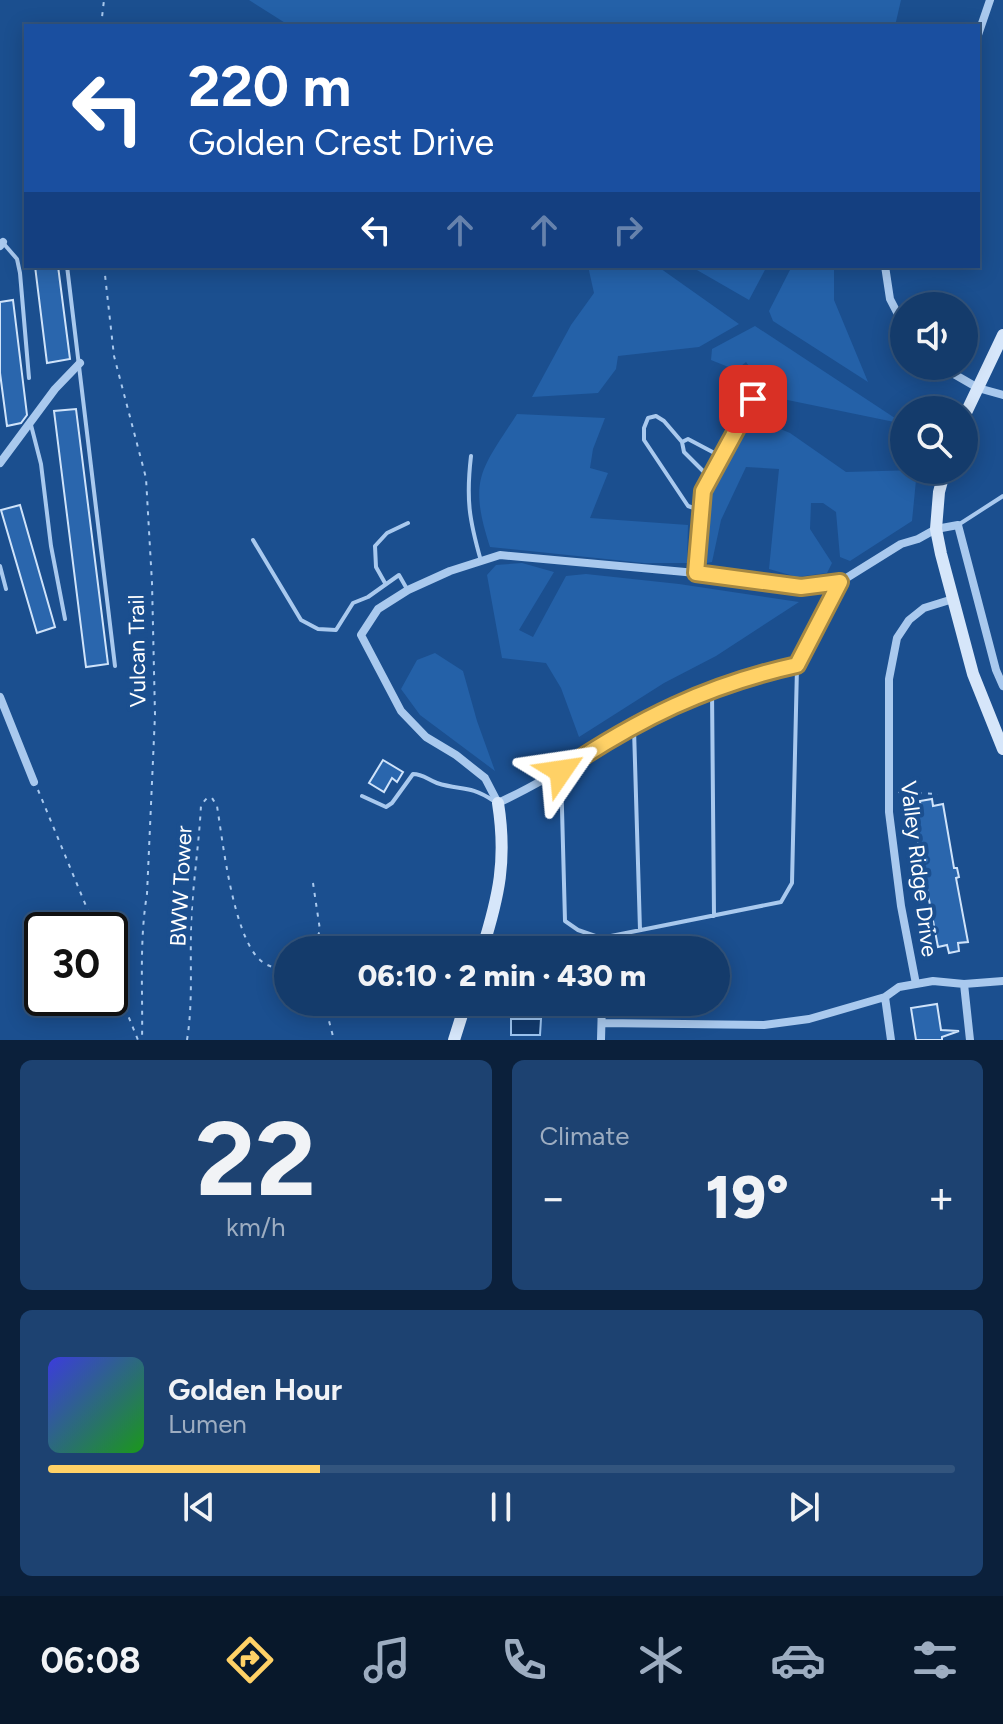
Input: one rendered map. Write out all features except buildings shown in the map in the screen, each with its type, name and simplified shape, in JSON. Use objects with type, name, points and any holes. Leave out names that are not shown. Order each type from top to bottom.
[{"type":"main road","points":[[974,396],[1003,335]]},
{"type":"main road","points":[[941,484],[936,529],[973,674],[1003,749]]},
{"type":"main road","points":[[487,936],[501,875],[504,840],[498,803]]},
{"type":"main road","points":[[454,1040],[462,1016]]},
{"type":"street","points":[[980,29],[990,0]]},
{"type":"street","points":[[885,268],[890,299]]},
{"type":"street","points":[[0,463],[55,389],[80,363]]},
{"type":"street","points":[[964,380],[978,388],[1003,395]]},
{"type":"street","points":[[696,573],[703,491],[753,399]]},
{"type":"street","points":[[840,582],[797,665],[750,675],[682,700],[561,771],[498,803],[485,778],[426,737],[401,711],[361,635],[378,609],[408,590],[450,571],[500,555],[696,573],[801,587],[840,582],[901,544],[936,529],[958,525],[996,670],[1003,686]]},
{"type":"street","name":"Valley Ridge Drive","points":[[916,984],[901,906],[889,792],[887,695],[890,664],[897,638],[909,620],[924,608],[953,599]]},
{"type":"street","points":[[0,697],[34,782]]},
{"type":"street","points":[[602,1023],[764,1025],[809,1019],[885,997],[899,987],[933,981],[964,984],[1003,981]]},
{"type":"street","points":[[964,984],[970,1040]]},
{"type":"street","points":[[885,997],[891,1040]]},
{"type":"street","points":[[601,1040],[602,1016]]},
{"type":"lane","points":[[1,244],[17,259],[20,273],[29,378]]},
{"type":"lane","points":[[67,268],[115,666]]},
{"type":"lane","points":[[701,511],[688,506],[644,440],[648,418],[656,416],[664,421],[682,442],[684,452],[710,479]]},
{"type":"lane","points":[[30,423],[41,464],[51,546],[65,619]]},
{"type":"lane","points":[[682,442],[688,439],[722,457]]},
{"type":"lane","points":[[471,456],[467,496],[481,561]]},
{"type":"lane","points":[[958,525],[1003,496]]},
{"type":"lane","points":[[385,583],[376,567],[375,546],[387,533],[408,523]]},
{"type":"lane","points":[[253,540],[301,620],[318,629],[336,630],[353,603],[368,597],[399,575],[408,590]]},
{"type":"lane","points":[[0,566],[6,589]]},
{"type":"lane","points":[[611,936],[781,902],[792,883],[797,665]]},
{"type":"lane","points":[[712,689],[714,916]]},
{"type":"lane","points":[[634,727],[640,930]]},
{"type":"lane","points":[[561,771],[565,921],[595,936]]},
{"type":"lane","points":[[362,796],[386,807],[413,774],[419,774],[439,784],[480,791],[498,803]]},
{"type":"path","points":[[101,24],[104,0]]},
{"type":"path","name":"Vulcan Trail","points":[[104,268],[114,356],[146,478],[152,583],[155,715],[147,894],[142,923],[144,977],[140,1040]]},
{"type":"path","points":[[34,782],[88,912]]},
{"type":"path","points":[[889,792],[938,794]]},
{"type":"path","name":"BWW Tower","points":[[187,1040],[193,959],[192,915],[201,805],[207,798],[212,798],[217,806],[233,900],[248,942],[259,959],[274,968]]},
{"type":"path","points":[[313,883],[320,930],[318,936]]},
{"type":"path","points":[[128,1012],[140,1040]]},
{"type":"path","points":[[328,1016],[334,1040]]},
{"type":"shaded area","points":[[249,0],[901,0],[895,24],[287,24]]},
{"type":"shaded area","points":[[588,268],[660,268],[739,324],[699,347],[618,356],[616,369],[598,393],[532,397],[571,325],[594,293]]},
{"type":"shaded area","points":[[693,268],[766,268],[749,300]]},
{"type":"shaded area","points":[[791,268],[834,268],[834,300],[868,382],[773,321],[769,311]]},
{"type":"shaded area","points":[[755,326],[890,415],[890,421],[758,394],[758,378],[746,362],[736,370],[711,360],[712,349]]},
{"type":"shaded area","points":[[517,414],[605,418],[593,449],[590,468],[608,473],[590,518],[688,525],[687,563],[644,563],[490,547],[483,524],[479,490],[494,449]]},
{"type":"shaded area","points":[[754,418],[790,433],[846,472],[890,471],[890,484],[916,484],[912,521],[850,561],[840,557],[836,512],[823,503],[811,503],[810,529],[832,563],[827,573],[797,577],[769,569],[779,469],[746,467],[721,520],[712,562],[702,564],[708,499],[730,450]]},
{"type":"shaded area","points":[[522,563],[554,572],[519,630],[533,637],[566,576],[586,574],[679,584],[799,602],[716,656],[664,683],[579,737],[561,688],[546,663],[502,658],[487,575],[496,565]]},
{"type":"shaded area","points":[[435,653],[463,671],[495,771],[420,715],[401,689],[417,660]]},
{"type":"shaded area","points":[[511,1019],[541,1019],[540,1035],[511,1035]]},
{"type":"route","points":[[561,771],[682,700],[750,675],[797,665],[840,582],[801,587],[696,573],[703,491],[753,399]]}]
